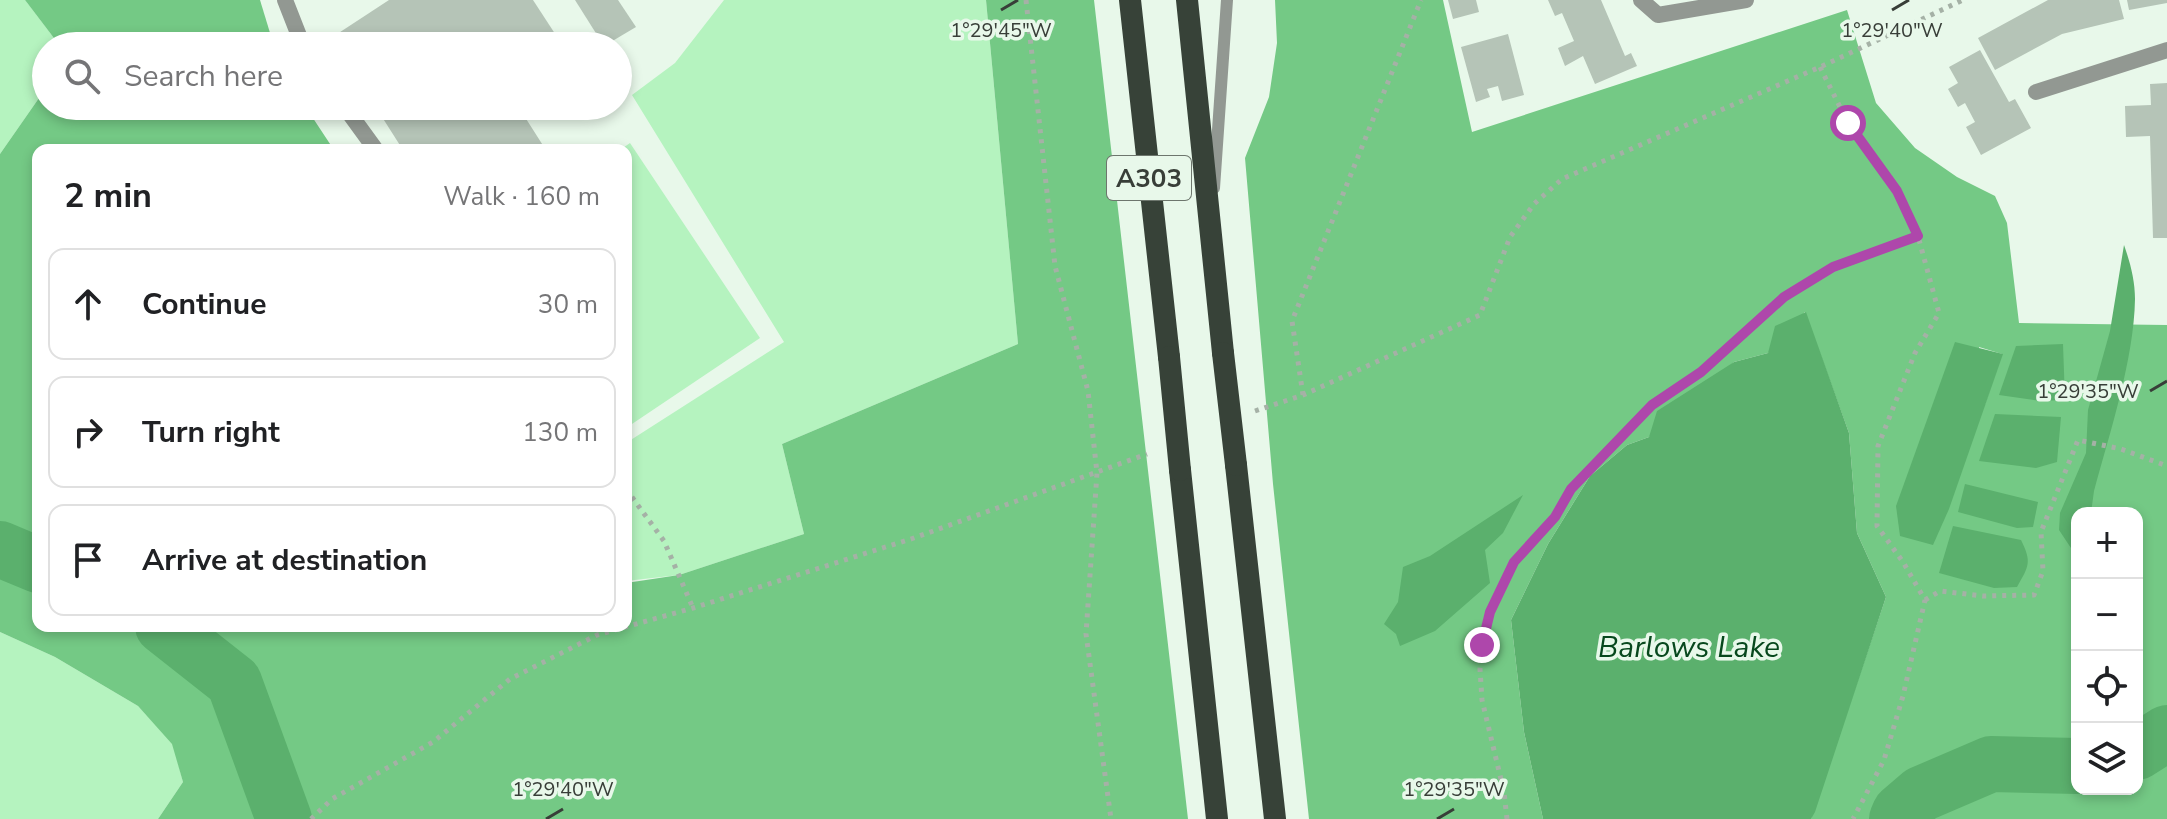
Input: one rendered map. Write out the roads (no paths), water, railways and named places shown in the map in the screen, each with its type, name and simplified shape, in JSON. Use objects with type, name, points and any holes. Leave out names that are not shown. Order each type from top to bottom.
[{"type":"highway","name":"A303","points":[[1130,0],[1217,819]]},
{"type":"highway","name":"A303","points":[[1187,0],[1275,819]]},
{"type":"street","points":[[285,0],[298,32]]},
{"type":"street","points":[[1641,0],[1658,15],[1746,0]]},
{"type":"street","points":[[2036,92],[2167,50]]},
{"type":"street","points":[[354,120],[372,144]]},
{"type":"lane","points":[[1211,228],[1227,0]]},
{"type":"water","points":[[2124,245],[2135,292],[2130,346],[2092,507],[2071,507],[2071,548],[2059,530],[2060,513],[2086,453],[2088,410],[2110,331]]},
{"type":"water","name":"Barlows Lake","points":[[1806,312],[1849,433],[1857,533],[1886,597],[1815,812],[1811,819],[1543,819],[1524,732],[1511,620],[1548,544],[1590,476],[1627,445],[1649,437],[1657,411],[1734,362],[1768,353],[1775,326]]},
{"type":"water","points":[[1955,342],[2003,354],[1949,509],[1933,545],[1900,536],[1896,506]]},
{"type":"water","points":[[2063,344],[2065,400],[2040,401],[1999,395],[2016,346]]},
{"type":"water","points":[[1995,414],[2061,417],[2057,462],[2036,468],[1979,461]]},
{"type":"water","points":[[1965,484],[2038,502],[2033,527],[2017,528],[1958,512]]},
{"type":"water","points":[[1523,495],[1503,533],[1485,550],[1490,583],[1435,631],[1400,646],[1396,634],[1384,624],[1398,602],[1403,567],[1430,556]]},
{"type":"water","points":[[1953,526],[2021,540],[2028,564],[2017,587],[1994,588],[1939,573]]},
{"type":"waterway","points":[[0,549],[32,562]]},
{"type":"waterway","points":[[171,632],[234,682],[284,819]]},
{"type":"waterway","points":[[2143,748],[2167,733]]},
{"type":"waterway","points":[[1897,819],[1900,812],[1921,794],[1991,764],[2071,766]]}]
